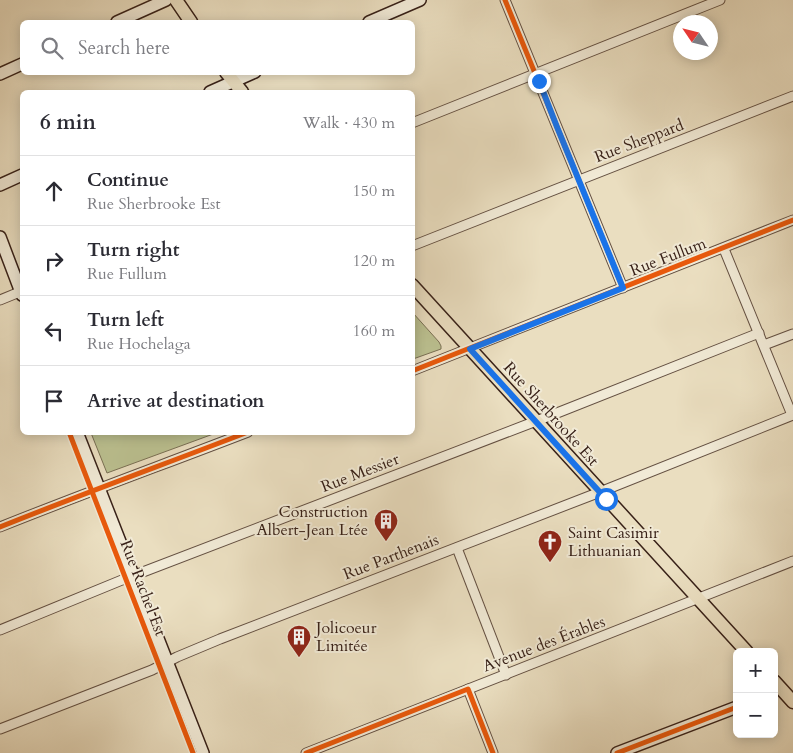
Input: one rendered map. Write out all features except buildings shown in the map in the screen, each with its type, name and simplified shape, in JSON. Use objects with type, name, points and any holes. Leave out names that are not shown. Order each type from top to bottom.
[{"type":"main road","points":[[121,20],[166,0]]},
{"type":"main road","points":[[176,0],[190,20]]},
{"type":"main road","points":[[375,20],[420,0]]},
{"type":"main road","points":[[0,74],[20,65]]},
{"type":"main road","points":[[213,90],[230,77],[240,90]]},
{"type":"main road","points":[[0,185],[20,176]]},
{"type":"main road","points":[[0,237],[20,287]]},
{"type":"main road","name":"Rue Sherbrooke Est","points":[[415,289],[743,648]]},
{"type":"main road","name":"Rue Rachel Est","points":[[78,435],[203,753]]},
{"type":"main road","points":[[781,687],[793,702]]},
{"type":"main road","points":[[617,753],[733,709]]},
{"type":"street","points":[[505,0],[623,288]]},
{"type":"street","points":[[415,123],[720,0]]},
{"type":"street","name":"Rue Sheppard","points":[[415,245],[793,96]]},
{"type":"street","name":"Rue Fullum","points":[[415,370],[724,249],[793,220]]},
{"type":"street","points":[[724,249],[792,415]]},
{"type":"street","points":[[0,300],[20,293]]},
{"type":"street","name":"Rue Messier","points":[[0,630],[133,576],[759,333]]},
{"type":"street","points":[[764,346],[793,334]]},
{"type":"street","name":"Rue Parthenais","points":[[0,729],[152,670],[220,640],[792,415]]},
{"type":"street","points":[[0,527],[84,493],[240,435]]},
{"type":"street","points":[[457,548],[506,675]]},
{"type":"street","name":"Avenue des Érables","points":[[306,753],[793,561]]},
{"type":"street","points":[[468,690],[493,753]]},
{"type":"green space","points":[[415,315],[439,342],[441,349],[415,358]]},
{"type":"green space","points":[[92,435],[211,435],[107,473]]},
{"type":"cycle path","points":[[505,0],[623,288]]},
{"type":"cycle path","points":[[415,370],[793,220]]},
{"type":"cycle path","points":[[70,435],[193,753]]},
{"type":"cycle path","points":[[0,527],[240,435]]},
{"type":"cycle path","points":[[306,753],[468,689],[493,753]]},
{"type":"cycle path","points":[[617,753],[733,709]]},
{"type":"place","name":"Construction Albert-Jean Ltée","points":[[386,542]]},
{"type":"place","name":"Saint Casimir Lithuanian","points":[[550,563]]},
{"type":"place","name":"Jolicoeur Limitée","points":[[299,658]]},
{"type":"route","points":[[539,81],[623,288],[470,349],[606,499]]}]
